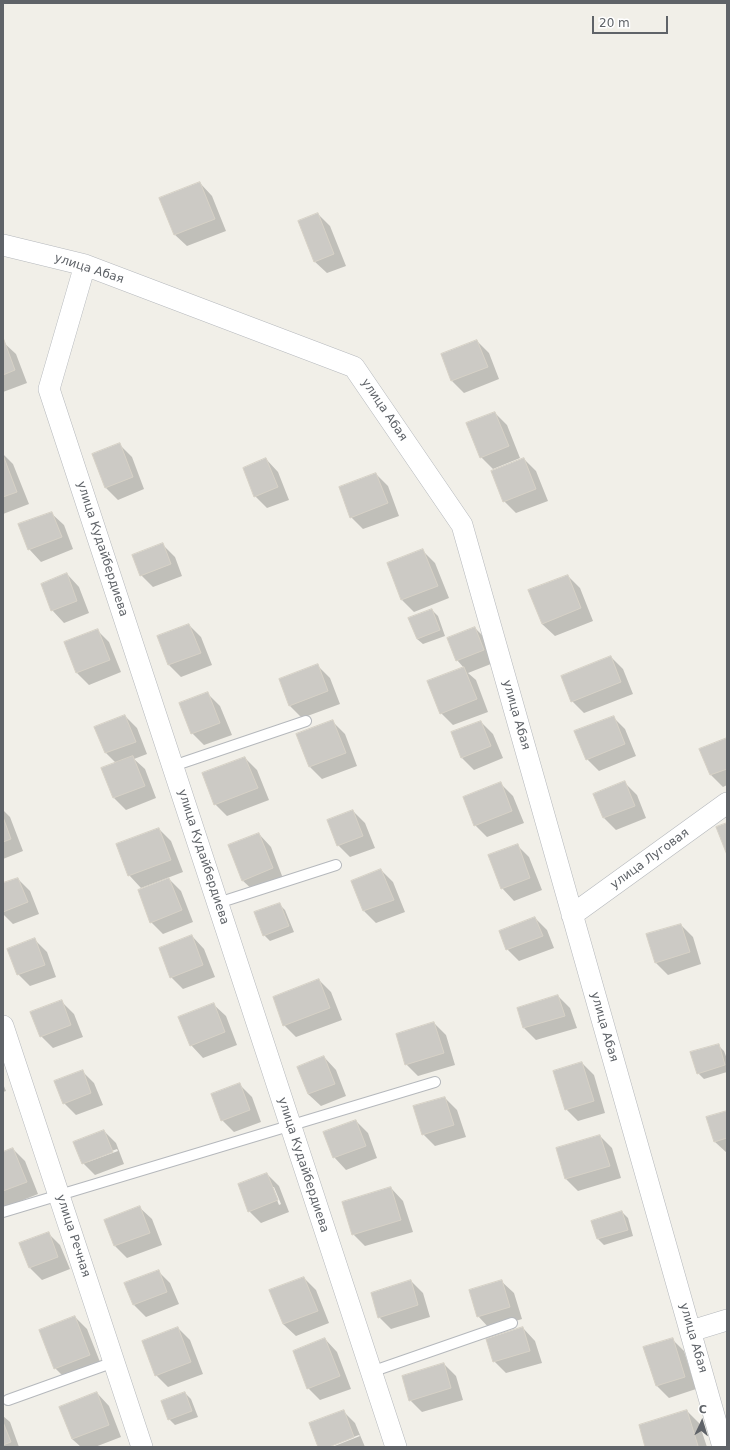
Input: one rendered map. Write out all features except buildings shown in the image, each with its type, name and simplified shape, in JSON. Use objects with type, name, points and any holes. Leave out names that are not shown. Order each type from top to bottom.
[{"type":"street","name":"улица Абая","points":[[3,244],[85,265],[354,367],[462,525],[723,1447]]},
{"type":"street","name":"улица Кудайбердиева","points":[[85,265],[50,389],[396,1447]]},
{"type":"street","name":"улица Луговая","points":[[572,915],[727,803]]},
{"type":"street","name":"улица Речная","points":[[3,1026],[142,1447]]},
{"type":"street","points":[[691,1331],[727,1320]]},
{"type":"lane","points":[[173,766],[306,721]]},
{"type":"lane","points":[[218,903],[336,865]]},
{"type":"lane","points":[[3,1212],[435,1082]]},
{"type":"lane","points":[[371,1372],[512,1323]]},
{"type":"lane","points":[[8,1400],[114,1362]]}]
